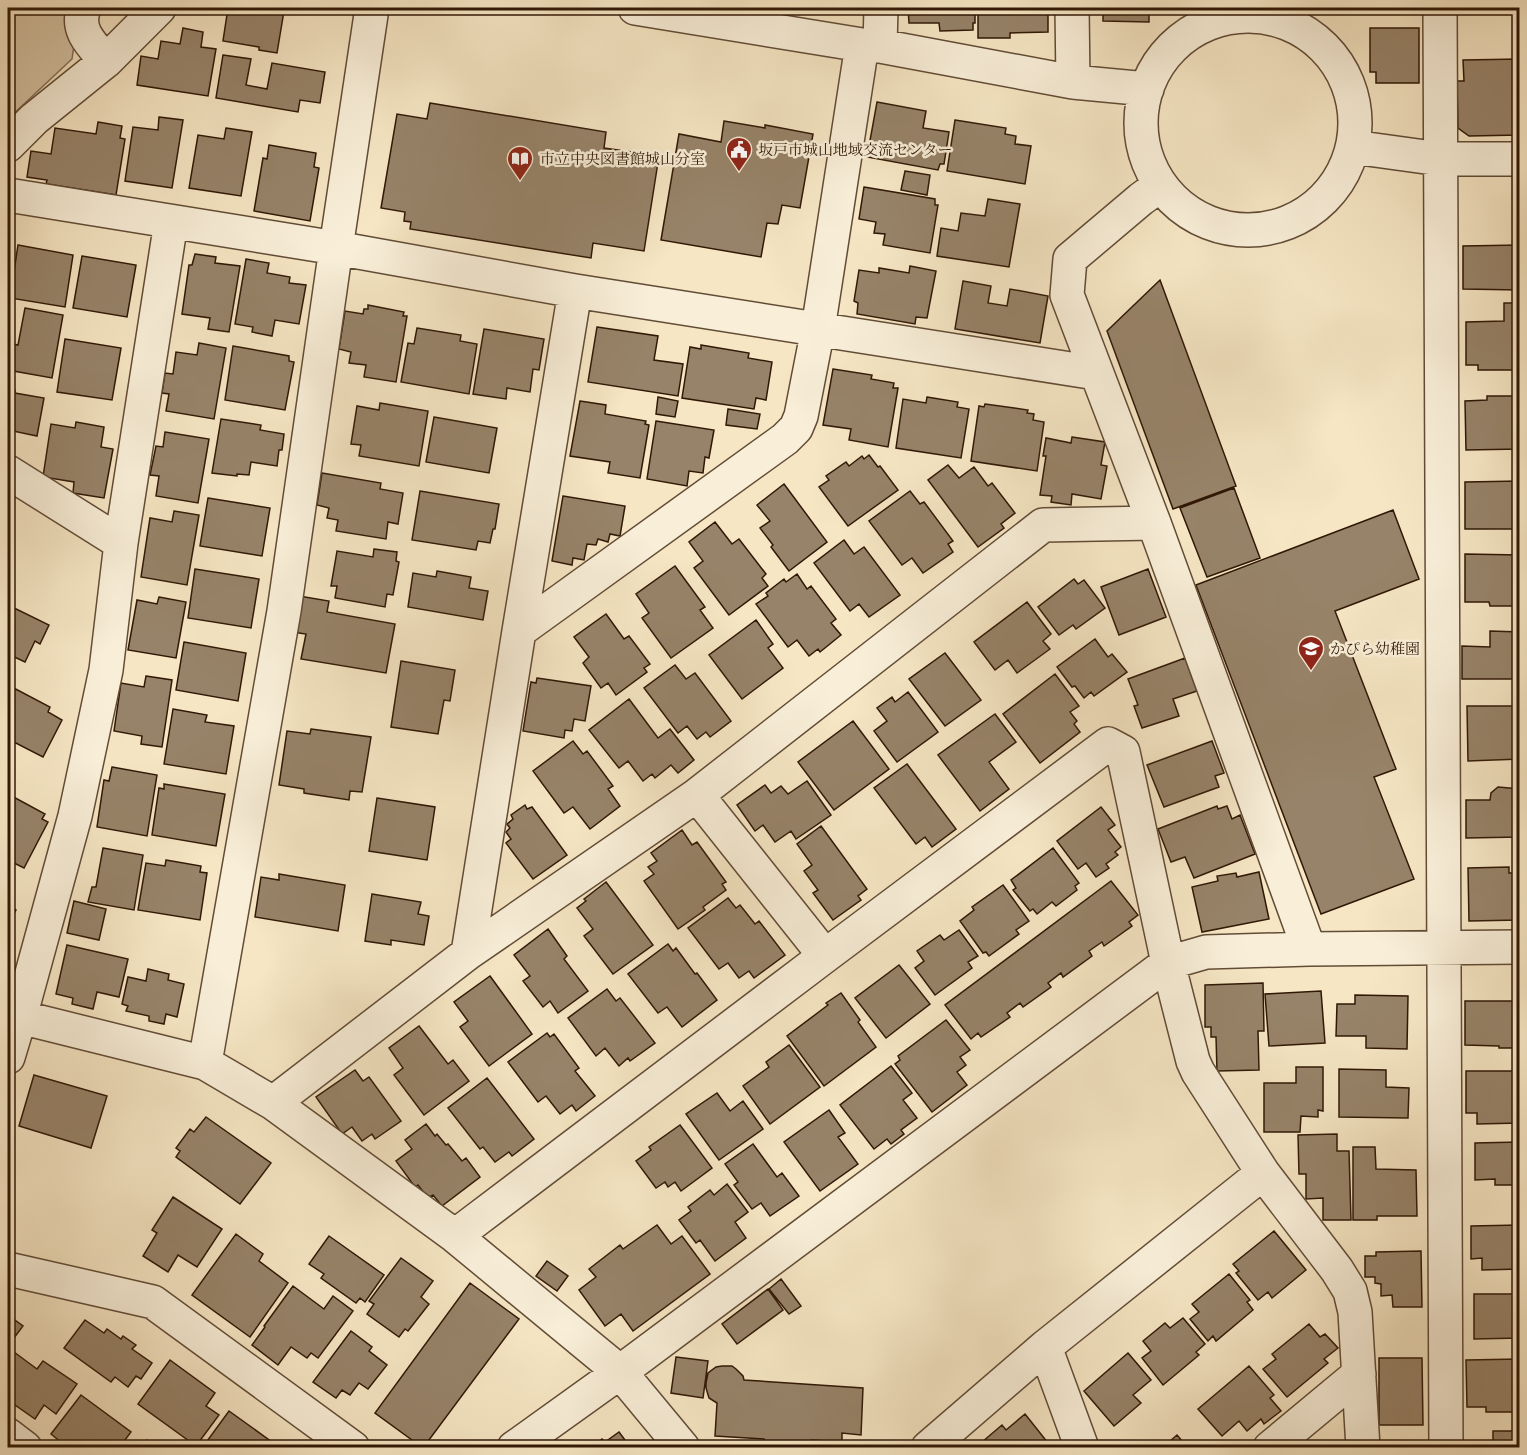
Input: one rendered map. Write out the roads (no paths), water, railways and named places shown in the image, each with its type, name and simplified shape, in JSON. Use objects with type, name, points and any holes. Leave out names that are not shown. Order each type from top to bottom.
[{"type":"street","points":[[84,8],[81,16],[84,36],[106,61]]},
{"type":"street","points":[[8,145],[34,119],[106,61],[159,8]]},
{"type":"street","points":[[205,1063],[284,611],[372,8]]},
{"type":"street","points":[[635,8],[693,12],[1072,82],[1147,89]]},
{"type":"street","points":[[519,631],[776,446],[796,428],[801,416],[871,45],[881,8]]},
{"type":"street","points":[[1072,8],[1072,82]]},
{"type":"street","points":[[1440,8],[1446,1448]]},
{"type":"street","points":[[1254,12],[1294,27],[1312,38],[1327,51],[1340,68],[1349,86],[1354,106],[1353,147],[1344,171],[1330,192],[1306,213],[1275,226],[1259,229],[1226,227],[1195,215],[1181,206],[1160,186],[1144,145],[1141,117],[1147,89],[1162,59],[1188,35],[1220,20],[1254,12]]},
{"type":"street","points":[[1353,147],[1440,159],[1520,159]]},
{"type":"street","points":[[1160,186],[1141,199],[1070,259],[1067,296],[1154,523],[1309,949]]},
{"type":"street","points":[[8,195],[336,248],[575,291],[1096,373]]},
{"type":"street","points":[[8,1057],[75,816],[106,670],[121,543],[171,222]]},
{"type":"street","points":[[468,953],[575,291]]},
{"type":"street","points":[[8,472],[121,543]]},
{"type":"street","points":[[273,1103],[468,953],[697,795],[1043,525],[1154,523]]},
{"type":"street","points":[[456,1236],[1108,744],[1123,752],[1168,963],[1193,1061],[1263,1173],[1337,1270],[1350,1291],[1355,1312],[1363,1448]]},
{"type":"street","points":[[697,795],[825,956]]},
{"type":"street","points":[[513,1448],[620,1372],[1168,963],[1206,952],[1520,947]]},
{"type":"street","points":[[20,1017],[205,1063],[273,1103],[456,1236],[620,1372],[683,1448]]},
{"type":"street","points":[[928,1448],[1046,1347],[1263,1173]]},
{"type":"street","points":[[8,1269],[153,1302],[353,1448]]},
{"type":"street","points":[[1046,1347],[1082,1448]]},
{"type":"street","points":[[1270,1448],[1359,1374]]},
{"type":"street","points":[[8,1434],[25,1448]]},
{"type":"place","name":"坂戸市城山地域交流センター","points":[[739,173]]},
{"type":"place","name":"市立中央図書館城山分室","points":[[520,182]]},
{"type":"place","name":"かぴら幼稚園","points":[[1311,672]]}]
